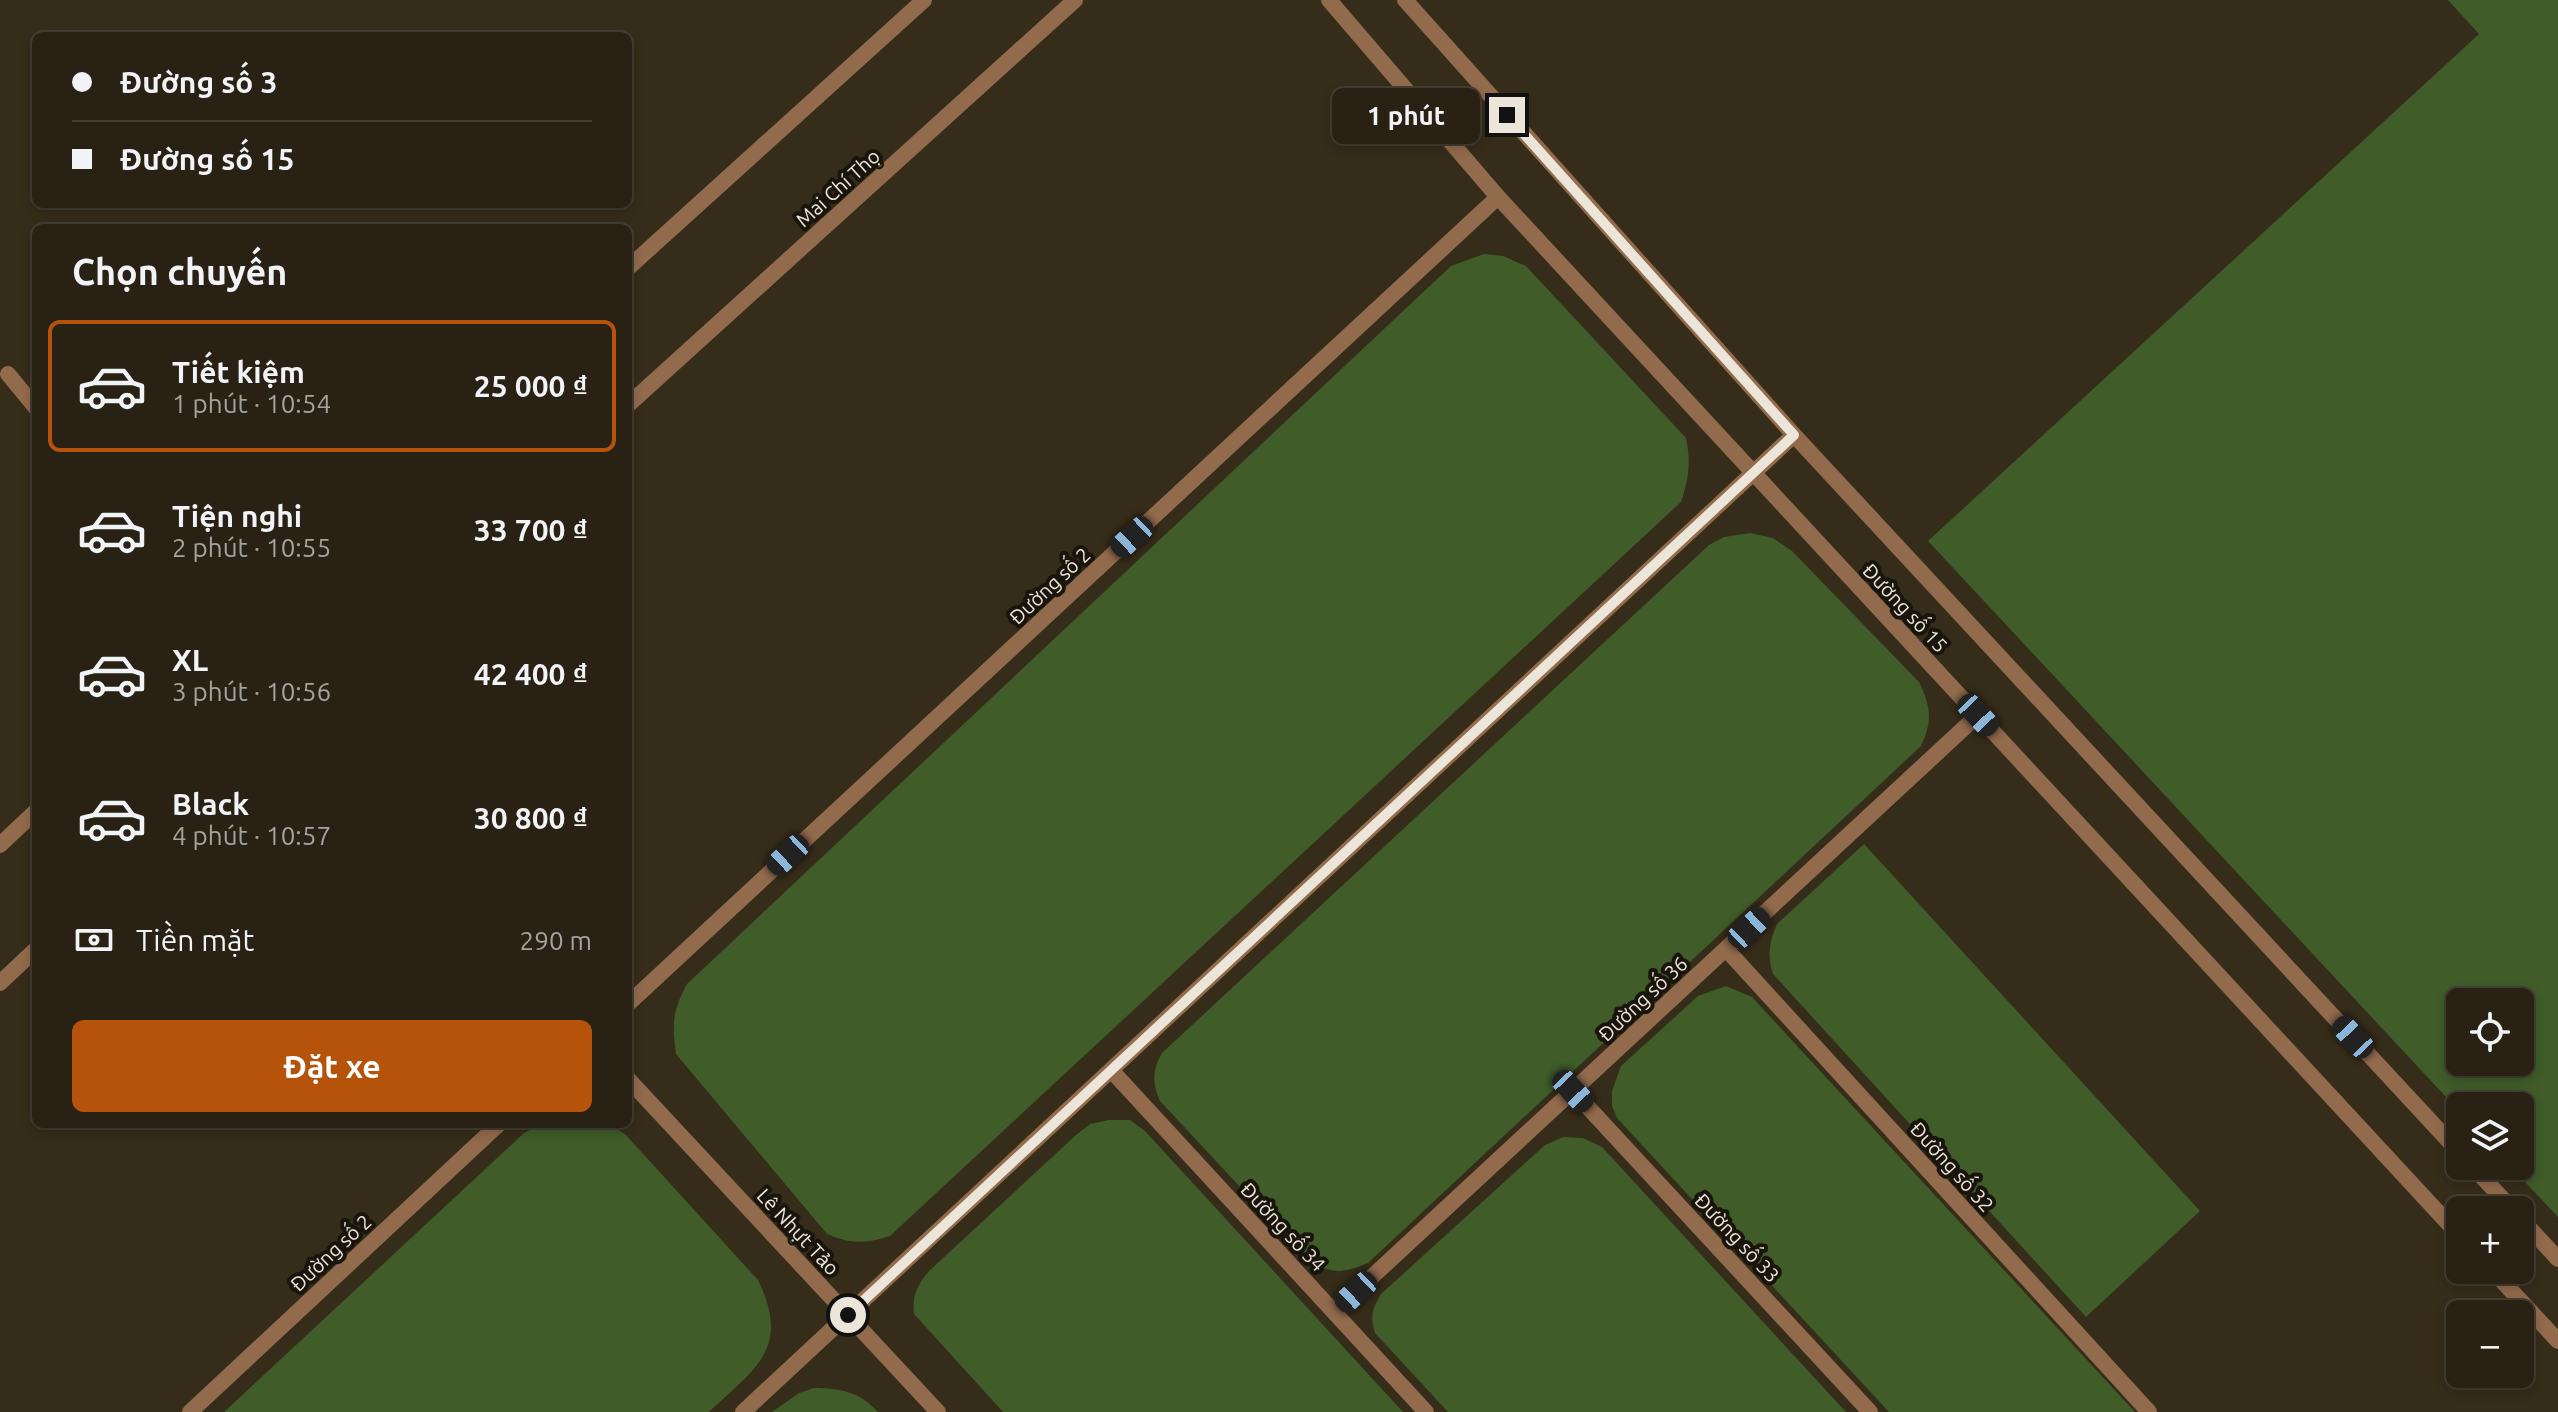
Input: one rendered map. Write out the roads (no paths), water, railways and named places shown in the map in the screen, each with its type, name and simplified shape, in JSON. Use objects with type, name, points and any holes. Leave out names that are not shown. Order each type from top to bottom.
[{"type":"street","points":[[632,264],[924,0]]},
{"type":"street","name":"Mai Chí Thọ","points":[[632,401],[1075,0]]},
{"type":"street","name":"Đường số 15","points":[[1329,0],[1498,197],[2446,1221]]},
{"type":"street","name":"Đường số 15","points":[[1405,0],[1794,435],[2446,1138]]},
{"type":"street","name":"Đường số 2","points":[[632,1000],[1498,197]]},
{"type":"street","points":[[8,374],[32,403]]},
{"type":"street","points":[[743,1412],[1794,435]]},
{"type":"street","name":"Đường số 36","points":[[1334,1312],[1978,715]]},
{"type":"street","points":[[0,845],[32,815]]},
{"type":"street","name":"Đường số 32","points":[[1726,949],[2149,1412]]},
{"type":"street","points":[[0,983],[32,953]]},
{"type":"street","name":"Đường số 34","points":[[1111,1070],[1426,1412]]},
{"type":"street","name":"Lê Nhựt Tảo","points":[[632,1083],[938,1412]]},
{"type":"street","name":"Đường số 33","points":[[1573,1091],[1870,1412]]},
{"type":"street","name":"Đường số 2","points":[[190,1412],[495,1128]]},
{"type":"street","points":[[2485,1180],[2500,1196]]},
{"type":"street","points":[[2534,1233],[2558,1259]]},
{"type":"street","points":[[2505,1284],[2558,1341]]}]
